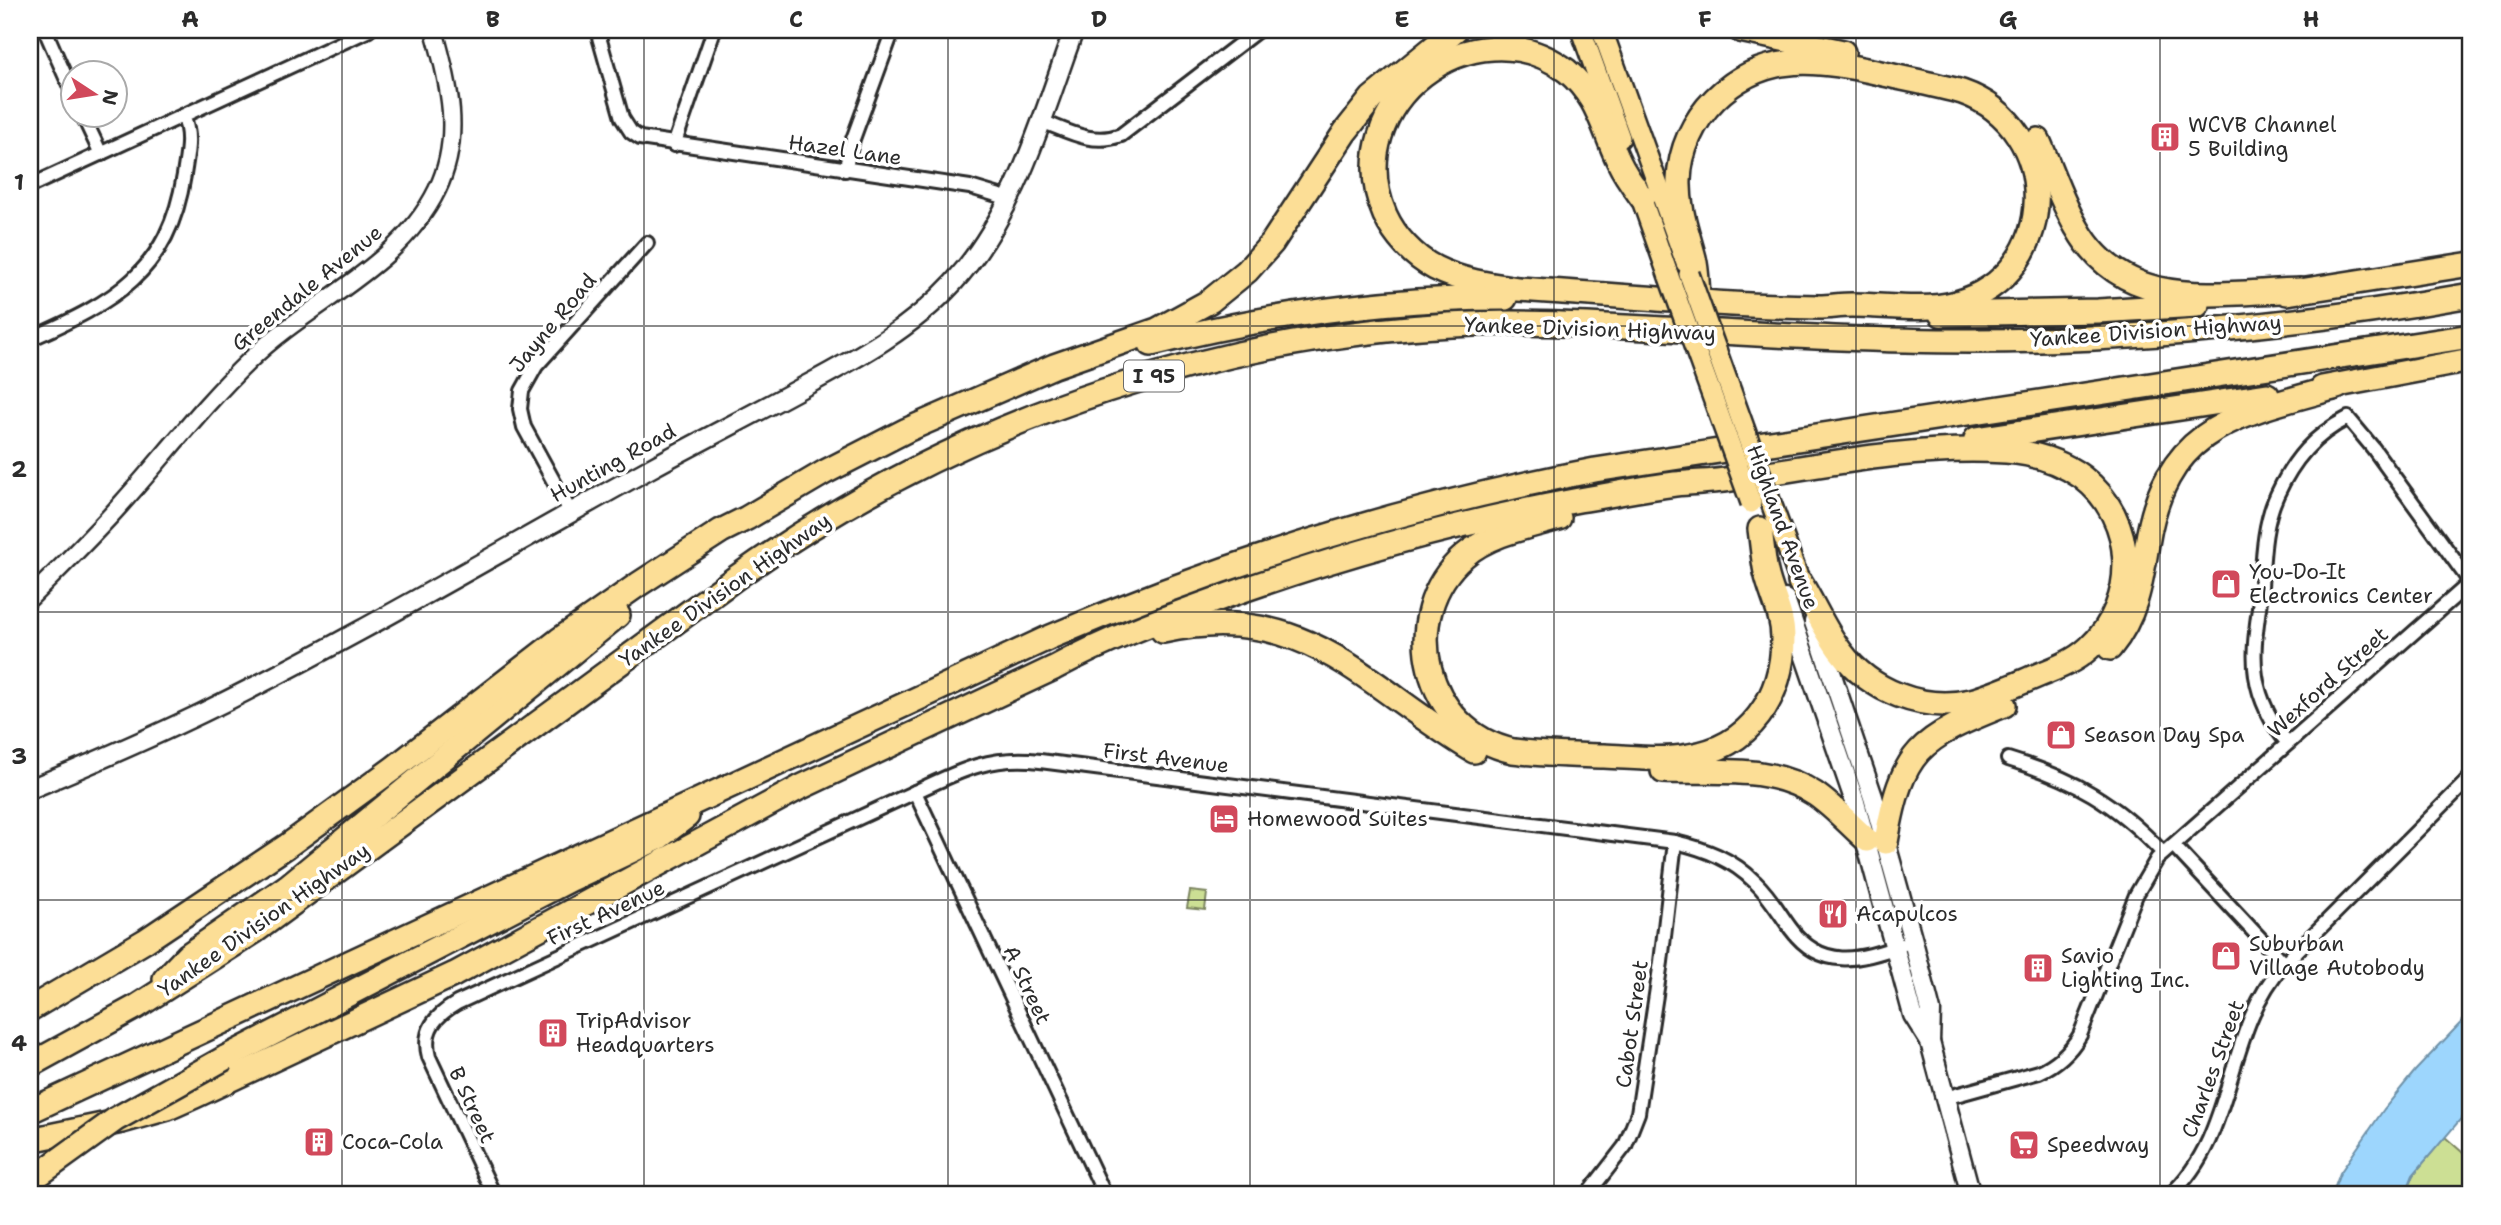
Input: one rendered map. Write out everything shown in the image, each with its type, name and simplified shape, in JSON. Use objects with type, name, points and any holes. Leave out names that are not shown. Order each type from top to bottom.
[{"type":"highway","points":[[30,1009],[145,941],[287,846],[578,626],[721,531],[886,440],[1054,366],[1168,325],[1200,308],[1230,286],[1272,243],[1345,132],[1372,97],[1455,30]]},
{"type":"highway","points":[[1740,30],[1961,76],[1994,91],[2015,108],[2032,130],[2083,239],[2105,263],[2132,280],[2164,290],[2194,295],[2300,290]]},
{"type":"highway","points":[[1642,198],[1619,163],[1600,113],[1584,88],[1558,65],[1521,49],[1493,46],[1475,48],[1440,62],[1418,77],[1399,96],[1389,110],[1378,137],[1376,177],[1383,209],[1404,243],[1427,264],[1454,276],[1491,285],[1637,298],[1820,307],[1920,307],[1955,303],[1983,291],[2010,269],[2023,252],[2031,235],[2037,186],[2024,143],[2000,114],[1982,101],[1962,92],[1830,63],[1788,62],[1749,74],[1728,88],[1704,111],[1692,130],[1679,171],[1685,275],[1698,299]]},
{"type":"highway","points":[[1820,307],[1850,312],[1921,314],[2086,312],[2257,299],[2471,264]]},
{"type":"highway","name":"Yankee Division Highway","points":[[30,1065],[140,1005],[265,925],[726,585],[813,525],[873,490],[955,449],[1020,420],[1107,389],[1196,364],[1274,347],[1355,334],[1424,327],[1539,324],[1860,339],[2042,339],[2249,326],[2471,295]]},
{"type":"highway","points":[[1014,385],[1184,336],[1299,313],[1446,299],[1637,298]]},
{"type":"highway","name":"Yankee Division Highway","points":[[30,1111],[1006,657],[1134,601],[1262,555],[1405,512],[1505,488],[1618,466],[2471,336]]},
{"type":"highway","points":[[1054,668],[1127,641],[1178,628],[1227,623],[1266,628],[1294,636],[1328,652],[1462,743],[1493,760],[1528,767],[1766,774],[1794,783],[1816,795],[1876,841],[1901,778],[1927,743],[1961,722],[2082,672],[2102,656],[2118,638],[2138,597],[2150,523],[2157,499],[2173,469],[2190,448],[2218,426],[2262,407],[2337,387],[2471,360]]},
{"type":"highway","points":[[30,1140],[134,1118],[168,1108],[203,1093],[455,974],[799,788],[1084,652],[1263,583],[1371,549],[1556,505],[2291,391],[2337,387]]},
{"type":"highway","points":[[1800,582],[1835,644],[1857,670],[1896,694],[1930,703],[1972,701],[2054,669],[2081,654],[2103,632],[2121,597],[2125,553],[2116,519],[2105,500],[2090,484],[2060,464],[2019,452],[1971,450],[1898,454]]},
{"type":"highway","points":[[1717,481],[1548,521],[1485,542],[1464,556],[1446,576],[1437,592],[1427,620],[1425,638],[1432,680],[1458,721],[1472,733],[1494,745],[1527,753],[1676,758],[1704,753],[1726,743],[1746,730],[1764,710],[1774,692],[1781,668],[1781,621],[1766,573],[1760,529]]},
{"type":"highway","points":[[140,1005],[188,955],[282,891],[638,599],[747,518]]},
{"type":"highway","points":[[30,1181],[116,1119],[225,1058],[572,879],[658,838],[728,786]]},
{"type":"main road","name":"Hunting Road","points":[[30,789],[121,750],[256,686],[851,361],[893,335],[934,303],[984,244],[1010,199],[1074,30]]},
{"type":"main road","name":"Highland Avenue","points":[[1581,30],[1642,198],[1685,275]]},
{"type":"main road","name":"Highland Avenue","points":[[1602,30],[1685,275],[1751,503],[1838,749],[1876,841]]},
{"type":"main road","name":"Highland Avenue","points":[[1698,299],[1852,730],[1876,841],[1904,944],[1931,1011],[1930,1042],[1971,1195]]},
{"type":"street","points":[[45,30],[60,64]]},
{"type":"street","points":[[30,186],[369,30]]},
{"type":"street","name":"Greendale Avenue","points":[[30,598],[109,518],[250,360],[286,328],[385,255],[425,210],[442,180],[452,130],[450,91],[433,30]]},
{"type":"street","name":"Hazel Lane","points":[[597,30],[622,118],[628,128],[640,138],[980,189],[1010,199]]},
{"type":"street","points":[[674,145],[714,30]]},
{"type":"street","points":[[845,170],[853,139],[893,30]]},
{"type":"street","points":[[1041,121],[1093,140],[1121,135],[1258,30]]},
{"type":"street","points":[[30,339],[105,302],[131,282],[160,249],[173,223],[181,192],[188,139],[183,116]]},
{"type":"street","points":[[89,130],[100,154]]},
{"type":"street","name":"Jayne Road","points":[[571,513],[524,427],[520,409],[522,391],[536,366],[648,243]]},
{"type":"street","points":[[2288,743],[2272,720],[2256,675],[2256,636],[2268,521],[2282,484],[2306,447],[2326,429],[2348,418],[2373,448],[2471,583]]},
{"type":"street","name":"Wexford Street","points":[[1945,1098],[2039,1072],[2066,1055],[2080,1035],[2140,885],[2168,849],[2471,583]]},
{"type":"street","name":"First Avenue","points":[[428,1029],[438,1016],[457,1003],[977,764],[1005,759],[1025,759],[1675,842],[1714,853],[1740,868],[1763,890],[1796,935],[1824,956],[1852,958],[1904,944]]},
{"type":"street","points":[[2008,759],[2055,775],[2092,793],[2133,821],[2168,849],[2284,964]]},
{"type":"street","name":"Charles Street","points":[[2170,1195],[2191,1172],[2208,1142],[2247,1024],[2262,993],[2284,964],[2471,777]]},
{"type":"street","name":"A Street","points":[[915,792],[1105,1195]]},
{"type":"street","name":"Cabot Street","points":[[1587,1195],[1625,1146],[1638,1113],[1661,962],[1675,842]]},
{"type":"street","name":"B Street","points":[[428,1029],[426,1043],[429,1057],[494,1195]]},
{"type":"green space","points":[[1190,891],[1207,893],[1205,910],[1187,908]]},
{"type":"green space","points":[[2445,1137],[2471,1160],[2471,1195],[2405,1195],[2413,1175]]},
{"type":"water","points":[[2471,1012],[2471,1107],[2413,1175],[2405,1195],[2332,1195],[2340,1173],[2384,1109],[2415,1071]]},
{"type":"place","name":"WCVB Channel 5 Building","points":[[2165,137]]},
{"type":"place","name":"You-Do-It Electronics Center","points":[[2226,584]]},
{"type":"place","name":"Season Day Spa","points":[[2061,735]]},
{"type":"place","name":"Homewood Suites","points":[[1224,819]]},
{"type":"place","name":"Acapulcos","points":[[1833,914]]},
{"type":"place","name":"Suburban Village Autobody","points":[[2226,956]]},
{"type":"place","name":"Savio Lighting Inc.","points":[[2038,968]]},
{"type":"place","name":"TripAdvisor Headquarters","points":[[553,1033]]},
{"type":"place","name":"Coca-Cola","points":[[319,1142]]},
{"type":"place","name":"Speedway","points":[[2024,1145]]}]
